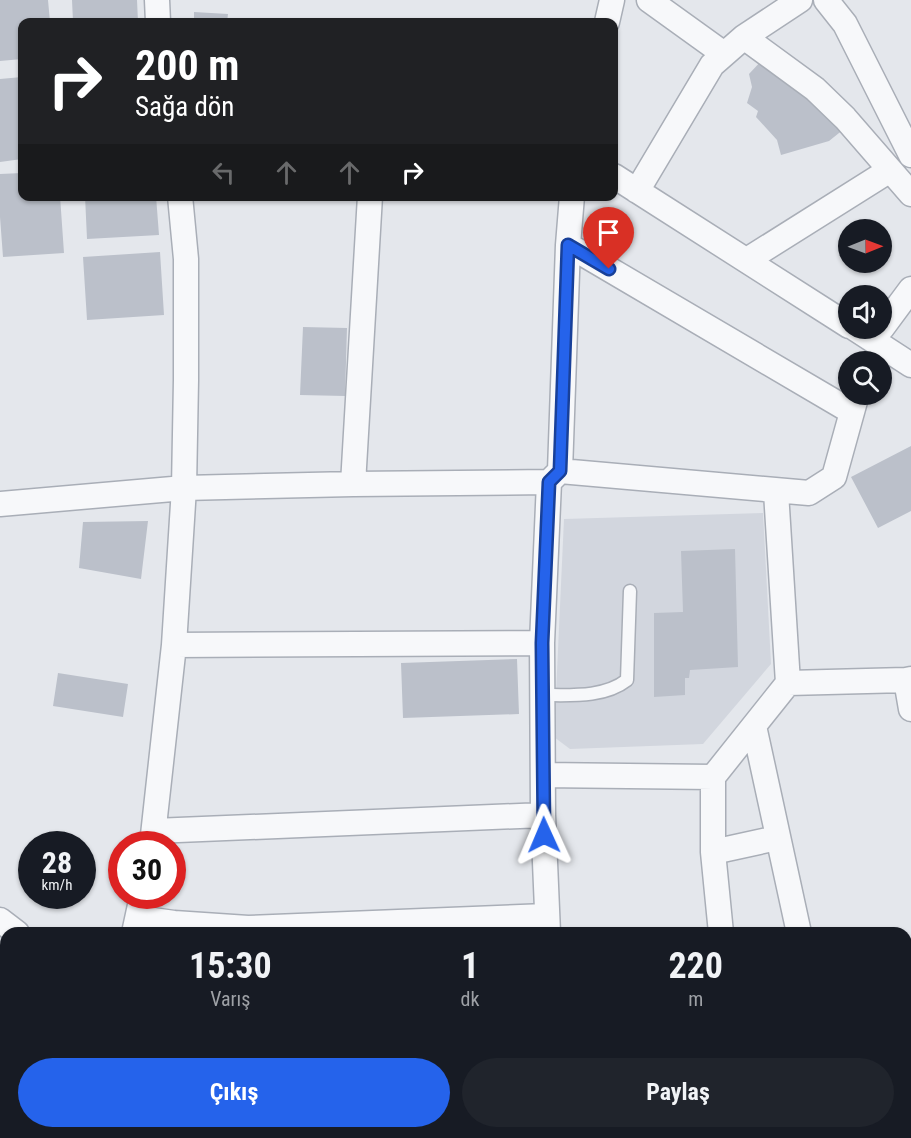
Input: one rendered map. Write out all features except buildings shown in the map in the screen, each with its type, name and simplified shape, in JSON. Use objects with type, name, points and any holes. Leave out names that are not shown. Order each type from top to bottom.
[{"type":"street","points":[[157,0],[158,18]]},
{"type":"street","points":[[608,18],[612,0]]},
{"type":"street","points":[[649,0],[724,54]]},
{"type":"street","points":[[637,191],[712,65],[744,37],[800,0]]},
{"type":"street","points":[[826,0],[845,24],[911,155]]},
{"type":"street","points":[[744,37],[815,89],[846,118],[911,194]]},
{"type":"street","points":[[747,260],[890,170]]},
{"type":"street","points":[[618,179],[838,319]]},
{"type":"street","points":[[154,831],[174,645],[184,488],[186,259],[180,201]]},
{"type":"street","points":[[353,484],[370,201]]},
{"type":"street","points":[[348,927],[547,925],[543,815],[542,643],[572,201]]},
{"type":"street","points":[[568,245],[838,394]]},
{"type":"street","points":[[892,312],[911,289]]},
{"type":"street","points":[[874,339],[911,365]]},
{"type":"street","points":[[0,504],[184,488],[554,476],[808,494],[834,477],[854,405]]},
{"type":"street","points":[[720,927],[713,852],[713,777],[788,683],[776,492]]},
{"type":"street","points":[[174,645],[542,643]]},
{"type":"street","points":[[788,683],[908,680],[911,709]]},
{"type":"street","points":[[754,726],[798,927]]},
{"type":"street","points":[[543,775],[713,777]]},
{"type":"street","points":[[186,836],[543,815]]},
{"type":"street","points":[[713,852],[777,838]]},
{"type":"street","points":[[138,916],[185,927]]},
{"type":"lane","points":[[542,695],[581,695],[617,688],[627,680],[630,591]]},
{"type":"shaded area","points":[[763,513],[771,664],[703,744],[570,749],[554,737],[564,519]]},
{"type":"route","points":[[544,835],[542,643],[549,482],[560,471],[568,245],[609,269]]}]
